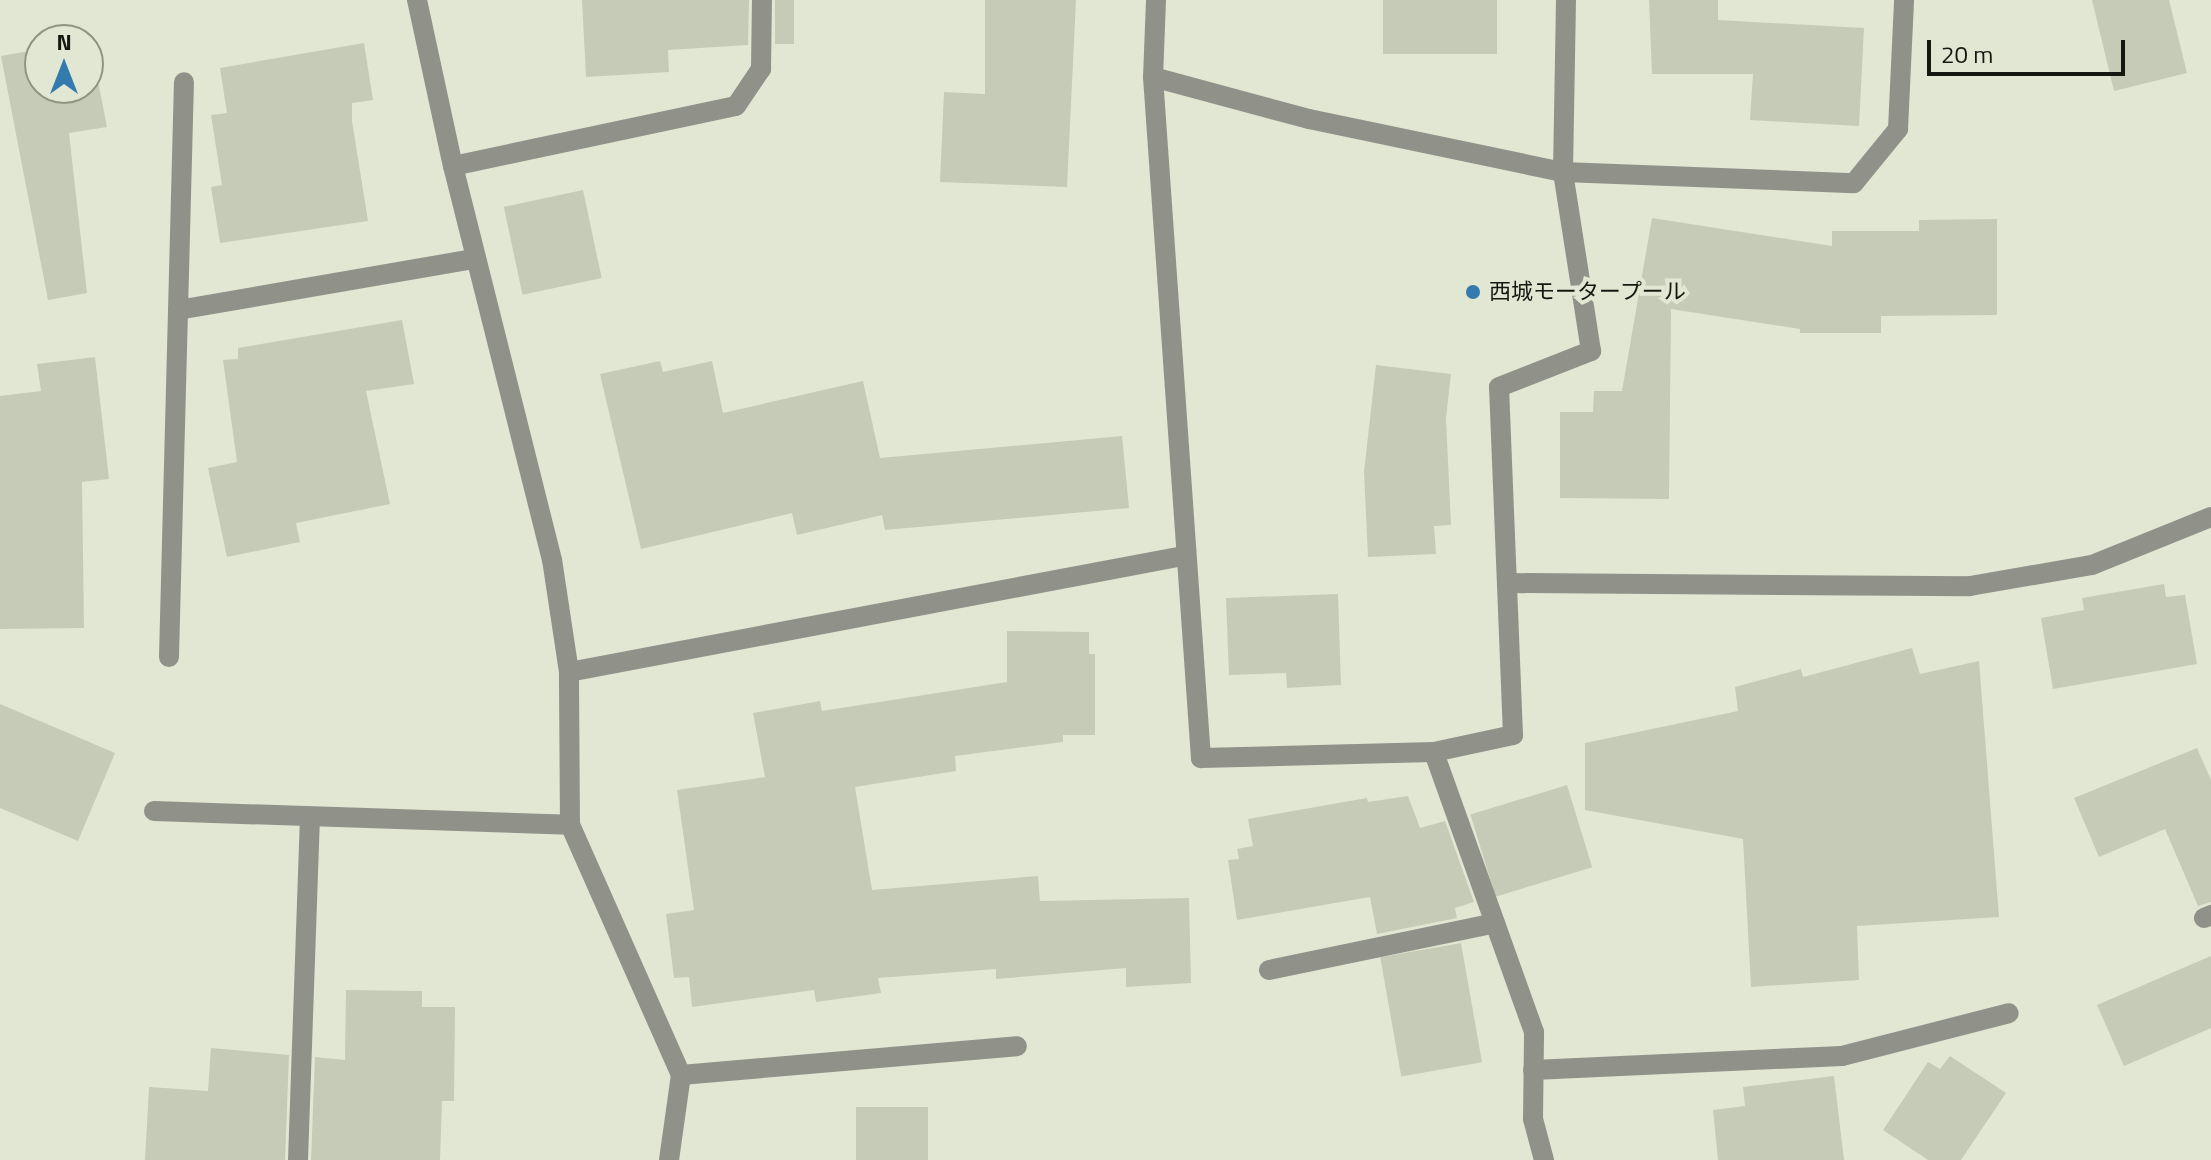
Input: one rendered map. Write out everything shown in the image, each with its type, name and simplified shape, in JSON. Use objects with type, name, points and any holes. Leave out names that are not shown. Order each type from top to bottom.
[{"type":"street","points":[[417,0],[473,259],[552,560],[569,672],[570,825],[681,1075],[669,1160]]},
{"type":"street","points":[[453,166],[736,106],[761,69],[762,0]]},
{"type":"street","points":[[1156,0],[1153,77],[1183,556],[1201,758],[1434,752],[1513,735],[1499,387],[1591,351],[1563,172],[1566,0]]},
{"type":"street","points":[[1153,77],[1309,119],[1563,172],[1854,183],[1898,129],[1904,0]]},
{"type":"street","points":[[169,657],[184,82]]},
{"type":"street","points":[[178,310],[473,259]]},
{"type":"street","points":[[1507,583],[1970,586],[2092,565],[2211,517]]},
{"type":"street","points":[[569,672],[1183,556]]},
{"type":"street","points":[[1434,752],[1534,1032],[1533,1119],[1544,1160]]},
{"type":"street","points":[[154,811],[310,820],[570,825]]},
{"type":"street","points":[[298,1160],[310,820]]},
{"type":"street","points":[[1269,970],[1495,923]]},
{"type":"street","points":[[1533,1070],[1842,1056],[2009,1013]]},
{"type":"street","points":[[681,1075],[1017,1046]]},
{"type":"building","points":[[582,0],[749,0],[748,45],[668,50],[669,72],[586,77]]},
{"type":"building","points":[[775,0],[794,0],[794,44],[775,44]]},
{"type":"building","points":[[985,0],[1076,0],[1067,187],[940,182],[944,92],[985,94]]},
{"type":"building","points":[[1383,0],[1497,0],[1497,54],[1383,54]]},
{"type":"building","points":[[1649,0],[1718,0],[1718,20],[1864,28],[1859,126],[1750,120],[1753,74],[1652,74]]},
{"type":"building","points":[[2092,0],[2169,0],[2187,73],[2114,91]]},
{"type":"building","points":[[364,43],[373,100],[352,103],[352,121],[368,221],[220,243],[211,187],[222,185],[211,115],[227,113],[220,68]]},
{"type":"building","points":[[24,52],[24,104],[103,104],[107,127],[69,133],[87,293],[48,300],[1,56]]},
{"type":"building","points":[[583,190],[602,278],[522,295],[504,207]]},
{"type":"building","points":[[1652,218],[1832,246],[1832,231],[1919,231],[1919,220],[1997,219],[1997,315],[1881,316],[1881,333],[1800,333],[1800,329],[1671,309],[1669,499],[1560,498],[1560,412],[1593,412],[1594,391],[1622,391]]},
{"type":"building","points":[[402,320],[414,384],[366,391],[390,504],[296,523],[300,542],[227,557],[208,468],[237,462],[223,360],[238,359],[238,348]]},
{"type":"building","points":[[95,357],[109,479],[82,482],[84,628],[0,629],[0,396],[41,391],[37,364]]},
{"type":"building","points":[[660,361],[663,372],[712,361],[723,413],[863,381],[880,458],[1122,436],[1129,508],[885,530],[882,515],[797,535],[792,513],[641,549],[600,374]]},
{"type":"building","points":[[1376,365],[1451,374],[1446,418],[1451,525],[1434,526],[1436,554],[1368,557],[1364,472]]},
{"type":"building","points":[[2164,584],[2166,597],[2185,595],[2197,664],[2053,689],[2041,618],[2084,610],[2082,598]]},
{"type":"building","points":[[1338,594],[1341,685],[1287,688],[1286,673],[1229,675],[1226,598]]},
{"type":"building","points":[[1007,631],[1089,632],[1089,654],[1095,654],[1095,735],[1063,735],[1063,742],[955,756],[956,771],[855,787],[872,890],[1038,876],[1040,901],[1189,898],[1191,983],[1126,987],[1126,968],[996,979],[996,969],[878,978],[881,993],[816,1002],[814,990],[692,1007],[689,977],[674,978],[666,914],[694,910],[677,790],[765,777],[753,713],[820,701],[822,711],[1007,682]]},
{"type":"building","points":[[1912,648],[1920,674],[1979,661],[1999,917],[1857,926],[1859,980],[1751,987],[1743,839],[1585,810],[1585,743],[1738,711],[1735,687],[1801,669],[1803,677]]},
{"type":"building","points":[[0,704],[115,753],[78,841],[0,808]]},
{"type":"building","points":[[2197,748],[2211,780],[2211,902],[2198,906],[2165,829],[2099,857],[2074,798]]},
{"type":"building","points":[[1567,785],[1592,867],[1496,897],[1470,815]]},
{"type":"building","points":[[1408,796],[1420,828],[1445,821],[1474,902],[1455,908],[1457,918],[1377,934],[1370,897],[1237,920],[1228,860],[1239,859],[1237,849],[1253,846],[1248,819],[1367,798],[1368,802]]},
{"type":"building","points":[[1461,943],[1482,1062],[1401,1076],[1380,957]]},
{"type":"building","points":[[2211,956],[2211,1028],[2124,1066],[2097,1005]]},
{"type":"building","points":[[346,990],[422,991],[422,1007],[455,1007],[454,1101],[442,1101],[440,1160],[311,1160],[315,1057],[345,1060]]},
{"type":"building","points":[[211,1048],[289,1055],[285,1160],[145,1160],[149,1087],[208,1091]]},
{"type":"building","points":[[1950,1056],[2006,1093],[1961,1160],[1928,1160],[1883,1130],[1928,1062],[1940,1069]]},
{"type":"building","points":[[1834,1076],[1844,1160],[1718,1160],[1713,1110],[1745,1106],[1743,1087]]},
{"type":"building","points":[[856,1107],[928,1107],[928,1160],[856,1160]]},
{"type":"place","name":"西城モータープール","points":[[1473,292]]}]
